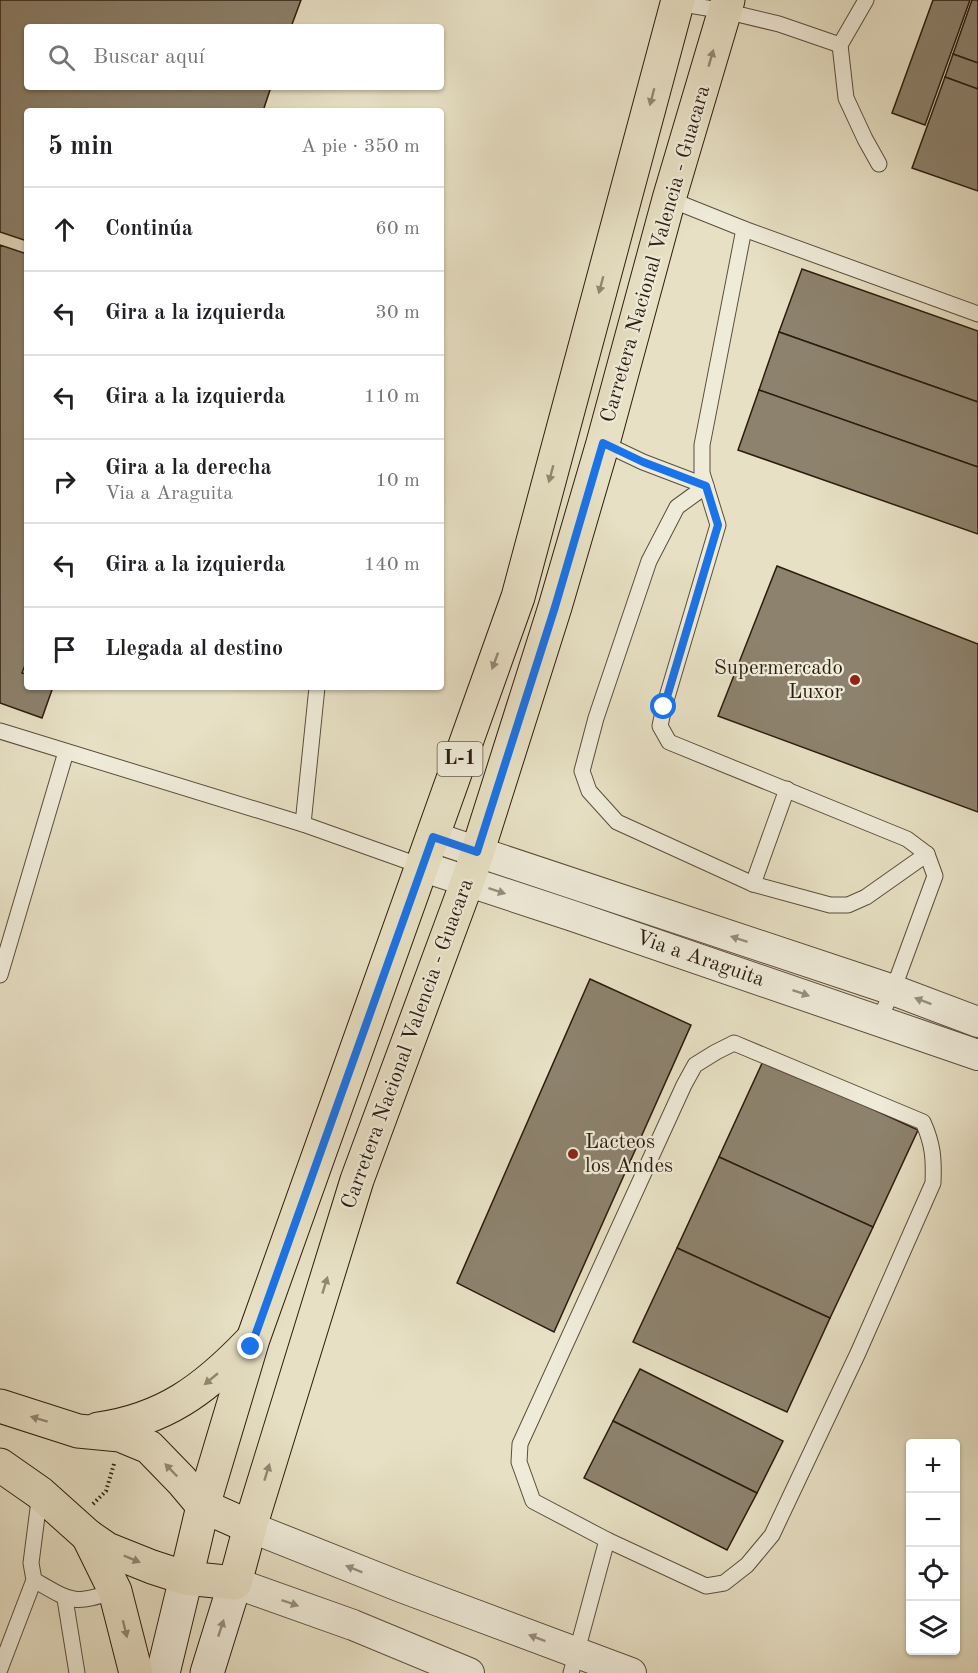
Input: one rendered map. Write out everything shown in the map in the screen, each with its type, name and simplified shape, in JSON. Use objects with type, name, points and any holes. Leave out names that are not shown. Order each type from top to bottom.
[{"type":"main road","name":"Carretera Nacional Valencia - Guacara","points":[[163,1673],[203,1506],[253,1339],[518,597],[677,1]]},
{"type":"main road","name":"Carretera Nacional Valencia - Guacara","points":[[207,1673],[357,1180],[472,866],[555,607],[603,443],[669,199],[726,5]]},
{"type":"main road","points":[[78,1431],[124,1425],[155,1414],[178,1402],[209,1382],[253,1339]]},
{"type":"main road","points":[[0,1407],[78,1431],[120,1435],[149,1447],[203,1506],[250,1527]]},
{"type":"main road","points":[[0,1465],[40,1493],[80,1529],[107,1549],[186,1578],[235,1583]]},
{"type":"main road","points":[[80,1529],[115,1591],[136,1673]]},
{"type":"street","name":"Via a Araguita","points":[[427,851],[893,990],[978,1022]]},
{"type":"street","name":"Via a Araguita","points":[[472,866],[879,1020],[978,1055]]},
{"type":"street","points":[[250,1527],[401,1587],[574,1663],[631,1673]]},
{"type":"street","points":[[235,1583],[353,1624],[469,1673]]},
{"type":"lane","points":[[866,0],[840,45],[846,98],[879,164]]},
{"type":"lane","points":[[677,1],[726,5],[840,45]]},
{"type":"lane","points":[[669,199],[744,229],[978,314]]},
{"type":"lane","points":[[744,229],[702,445],[702,473],[718,525],[660,726],[669,742],[907,839],[927,854],[935,876],[893,990],[879,1020]]},
{"type":"lane","points":[[603,443],[643,462],[706,486]]},
{"type":"lane","points":[[706,486],[677,507],[649,561],[597,718],[582,771],[589,791],[617,822],[753,884],[830,904],[849,905],[866,897],[927,854]]},
{"type":"lane","points":[[303,824],[317,690]]},
{"type":"lane","points":[[0,731],[303,824],[427,851]]},
{"type":"lane","points":[[0,975],[66,752]]},
{"type":"lane","points":[[753,884],[787,789]]},
{"type":"lane","points":[[734,1043],[923,1122],[931,1139],[934,1163],[933,1184],[858,1353],[772,1535],[747,1565],[724,1583],[706,1586],[607,1540],[533,1501],[519,1462],[520,1444],[684,1084],[695,1065],[734,1043]]},
{"type":"lane","points":[[0,1669],[33,1580],[31,1563],[40,1493]]},
{"type":"lane","points":[[574,1663],[607,1540]]},
{"type":"lane","points":[[33,1580],[65,1599],[86,1600],[115,1591]]},
{"type":"lane","points":[[65,1599],[77,1673]]},
{"type":"path","points":[[80,1529],[106,1491],[120,1435]]},
{"type":"building","points":[[0,0],[301,0],[292,24],[24,24],[24,90],[270,90],[264,108],[24,108],[24,240],[0,232]]},
{"type":"building","points":[[933,0],[970,0],[925,125],[892,113]]},
{"type":"building","points":[[972,0],[978,0],[978,63],[953,54]]},
{"type":"building","points":[[953,54],[978,63],[978,89],[945,77]]},
{"type":"building","points":[[945,77],[978,89],[978,191],[912,168]]},
{"type":"building","points":[[0,245],[24,253],[24,668],[22,673],[24,673],[24,690],[52,690],[42,718],[0,703]]},
{"type":"building","points":[[802,269],[978,331],[978,402],[779,332]]},
{"type":"building","points":[[779,332],[978,402],[978,467],[759,390]]},
{"type":"building","points":[[759,390],[978,467],[978,534],[738,450]]},
{"type":"building","name":"Supermercado Luxor","points":[[777,566],[978,644],[978,812],[718,716]]},
{"type":"building","name":"Lacteos los Andes","points":[[590,979],[691,1025],[554,1332],[457,1283]]},
{"type":"building","points":[[764,1059],[918,1130],[873,1227],[719,1157]]},
{"type":"building","points":[[719,1157],[873,1227],[830,1318],[677,1248]]},
{"type":"building","points":[[677,1248],[830,1318],[787,1412],[633,1342]]},
{"type":"building","points":[[640,1369],[783,1441],[757,1493],[613,1421]]},
{"type":"building","points":[[613,1421],[757,1493],[727,1550],[584,1478]]},
{"type":"place","name":"Supermercado Luxor","points":[[855,680]]},
{"type":"place","name":"Lacteos los Andes","points":[[573,1154]]},
{"type":"route","points":[[251,1347],[433,837],[477,852],[555,607],[603,443],[643,462],[706,486],[718,525],[664,707]]}]
